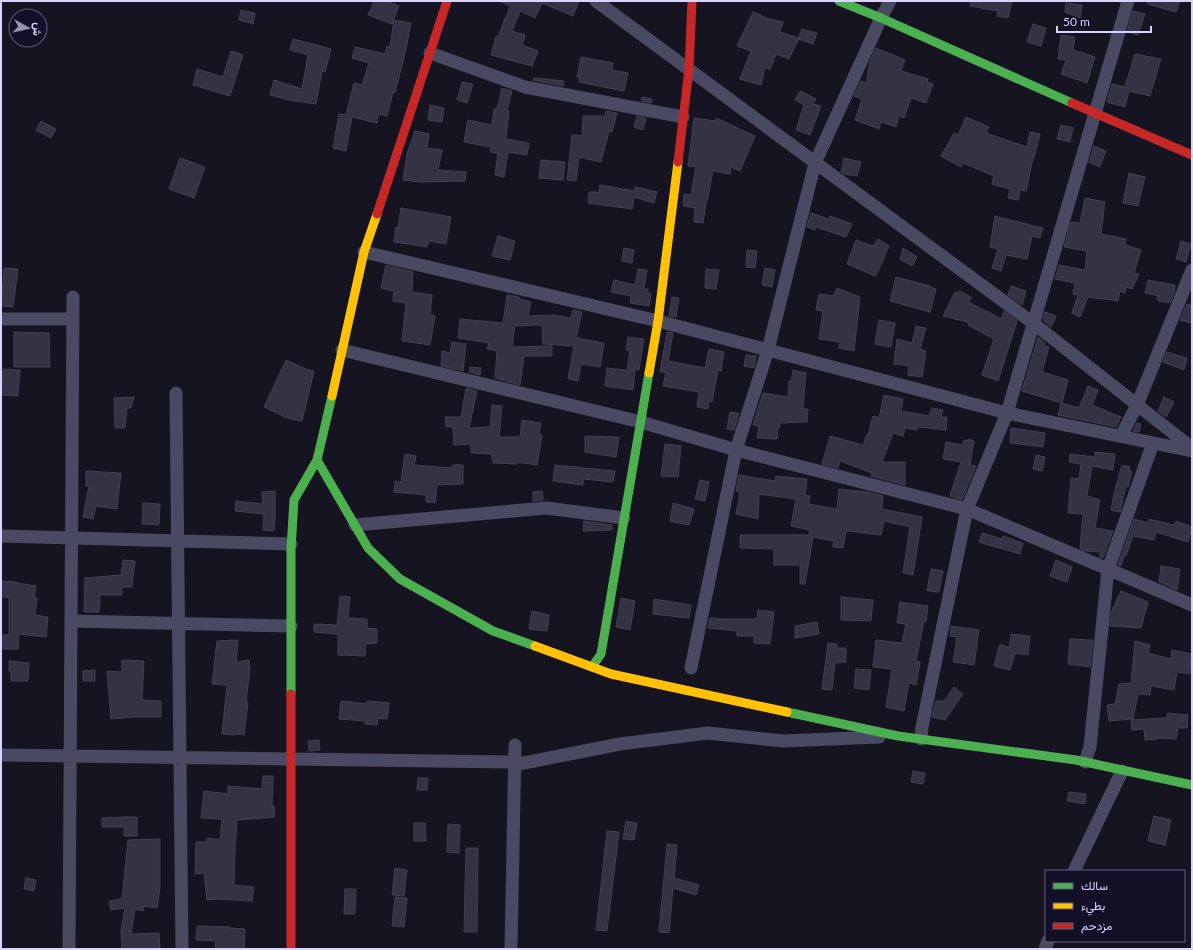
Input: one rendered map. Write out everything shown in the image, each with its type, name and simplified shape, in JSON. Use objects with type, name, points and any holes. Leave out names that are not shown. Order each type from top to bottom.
[{"type":"street","points":[[291,949],[291,544],[294,500],[317,460],[364,252],[447,1]]},
{"type":"street","points":[[596,1],[1033,323],[1192,450]]},
{"type":"street","points":[[592,667],[601,654],[658,321],[689,69],[692,1]]},
{"type":"street","points":[[839,1],[881,18],[1095,114],[1192,155]]},
{"type":"street","points":[[691,668],[736,450],[768,350],[816,162],[890,1]]},
{"type":"street","points":[[921,739],[922,727],[967,509],[1007,413],[1128,1]]},
{"type":"street","points":[[430,54],[525,87],[683,117]]},
{"type":"street","points":[[364,252],[658,321],[1007,413],[1192,450]]},
{"type":"street","points":[[1121,436],[1137,405],[1192,270]]},
{"type":"street","points":[[69,949],[73,297]]},
{"type":"street","points":[[1,319],[73,319]]},
{"type":"street","points":[[342,350],[641,422],[736,450],[967,509],[1192,605]]},
{"type":"street","points":[[176,393],[182,949]]},
{"type":"street","points":[[1084,762],[1090,747],[1108,569],[1153,443]]},
{"type":"street","points":[[317,460],[368,548],[400,579],[493,630],[592,667],[611,674],[898,736],[1084,762],[1192,785]]},
{"type":"street","points":[[354,525],[546,508],[624,518]]},
{"type":"street","points":[[1,536],[291,544]]},
{"type":"street","points":[[71,620],[291,626]]},
{"type":"street","points":[[1,754],[514,764],[620,744],[708,733],[783,741],[898,736]]},
{"type":"street","points":[[510,949],[515,745]]},
{"type":"street","points":[[1074,870],[1122,771]]},
{"type":"building","points":[[374,1],[387,1],[399,6],[392,24],[368,15]]},
{"type":"building","points":[[499,1],[579,1],[573,16],[542,3],[535,18],[520,11],[512,31],[525,35],[522,45],[538,51],[532,66],[491,55],[496,36],[498,37],[510,6]]},
{"type":"building","points":[[971,1],[1012,1],[1008,18],[997,16],[998,11],[970,6]]},
{"type":"building","points":[[1148,1],[1180,1],[1176,12],[1148,4]]},
{"type":"building","points":[[1066,3],[1082,5],[1080,18],[1065,12]]},
{"type":"building","points":[[241,10],[255,13],[253,24],[239,20]]},
{"type":"building","points":[[1133,11],[1145,14],[1138,35],[1127,32]]},
{"type":"building","points":[[753,12],[769,19],[783,22],[780,32],[799,38],[789,59],[776,54],[770,70],[765,67],[761,85],[740,79],[751,51],[737,46]]},
{"type":"building","points":[[394,20],[411,23],[395,93],[393,92],[387,116],[378,114],[377,123],[352,117],[346,151],[333,148],[339,114],[346,115],[354,83],[362,85],[369,63],[352,58],[355,47],[385,54],[387,46],[390,47]]},
{"type":"building","points":[[1033,24],[1046,28],[1041,46],[1027,42]]},
{"type":"building","points":[[802,29],[817,33],[813,44],[798,39]]},
{"type":"building","points":[[1061,35],[1075,37],[1073,50],[1095,57],[1087,83],[1061,74],[1066,60],[1058,59]]},
{"type":"building","points":[[293,39],[331,49],[325,72],[322,71],[316,104],[289,100],[270,95],[274,80],[302,89],[308,55],[290,50]]},
{"type":"building","points":[[876,48],[905,60],[901,71],[928,79],[927,82],[933,84],[926,103],[911,98],[904,118],[899,116],[896,127],[881,122],[879,129],[855,120],[862,99],[854,96],[861,81],[866,83],[870,61]]},
{"type":"building","points":[[231,51],[243,55],[230,96],[193,85],[197,69],[223,77]]},
{"type":"building","points":[[1135,54],[1161,59],[1150,96],[1129,91],[1125,107],[1107,102],[1112,84],[1125,87]]},
{"type":"building","points":[[581,57],[613,63],[612,70],[628,73],[624,91],[579,82],[579,77],[577,77]]},
{"type":"building","points":[[534,78],[564,81],[563,86],[533,80]]},
{"type":"building","points":[[462,82],[473,84],[467,103],[457,100]]},
{"type":"building","points":[[502,88],[512,91],[507,111],[509,111],[506,139],[529,143],[527,155],[508,152],[504,177],[495,175],[498,153],[490,152],[491,147],[464,142],[468,120],[492,125],[494,109],[497,109]]},
{"type":"building","points":[[800,91],[816,99],[813,104],[821,106],[810,135],[796,130],[804,105],[795,100]]},
{"type":"building","points":[[642,97],[652,99],[651,103],[641,101]]},
{"type":"building","points":[[430,105],[444,108],[442,122],[428,120]]},
{"type":"building","points":[[606,111],[617,113],[612,132],[609,131],[601,162],[579,157],[576,181],[567,180],[572,135],[582,136],[583,116],[605,116]]},
{"type":"building","points":[[637,116],[646,118],[643,130],[634,127]]},
{"type":"building","points":[[966,117],[989,127],[986,133],[1027,147],[1030,132],[1040,134],[1026,191],[1020,190],[1018,200],[1008,198],[1010,189],[992,184],[994,176],[963,163],[961,167],[941,156],[954,133],[958,135]]},
{"type":"building","points":[[694,118],[716,121],[716,118],[755,136],[740,171],[731,167],[730,174],[713,171],[703,223],[694,222],[695,208],[683,206],[684,194],[691,195],[696,167],[688,166]]},
{"type":"building","points":[[41,121],[56,129],[51,138],[36,130]]},
{"type":"building","points":[[1061,125],[1073,128],[1070,142],[1057,139]]},
{"type":"building","points":[[415,131],[429,134],[427,148],[442,150],[438,170],[466,172],[465,181],[420,182],[403,180],[407,154]]},
{"type":"building","points":[[1094,146],[1106,151],[1100,167],[1089,162]]},
{"type":"building","points":[[180,158],[205,167],[194,198],[169,189]]},
{"type":"building","points":[[844,158],[861,162],[857,176],[844,174],[841,172]]},
{"type":"building","points":[[541,160],[565,162],[563,180],[539,178]]},
{"type":"building","points":[[1129,173],[1145,177],[1138,206],[1123,203]]},
{"type":"building","points":[[600,185],[635,191],[635,187],[657,192],[654,203],[634,197],[632,209],[588,203],[589,192],[599,192]]},
{"type":"building","points":[[1085,198],[1105,202],[1101,234],[1126,239],[1125,245],[1141,250],[1134,273],[1139,274],[1132,289],[1126,287],[1125,293],[1120,291],[1118,301],[1088,297],[1080,317],[1072,313],[1078,295],[1073,294],[1075,283],[1055,279],[1059,265],[1085,270],[1087,251],[1064,247],[1071,222],[1080,223]]},
{"type":"building","points":[[401,208],[451,217],[446,244],[429,241],[427,247],[394,242]]},
{"type":"building","points":[[811,213],[829,219],[830,216],[852,224],[846,237],[816,227],[815,230],[807,227]]},
{"type":"building","points":[[995,216],[1043,228],[1040,238],[1032,236],[1027,259],[1006,255],[1001,271],[992,268],[998,249],[990,247]]},
{"type":"building","points":[[498,236],[515,241],[510,260],[492,256]]},
{"type":"building","points":[[878,239],[889,246],[875,276],[847,264],[856,240],[873,246]]},
{"type":"building","points":[[1181,241],[1191,244],[1186,262],[1176,259]]},
{"type":"building","points":[[624,248],[634,250],[632,263],[622,261]]},
{"type":"building","points":[[903,248],[917,257],[912,266],[900,259]]},
{"type":"building","points":[[747,250],[757,251],[755,268],[746,267]]},
{"type":"building","points":[[386,265],[413,272],[412,292],[432,295],[430,315],[435,316],[430,345],[402,341],[406,303],[393,301],[394,291],[381,288]]},
{"type":"building","points":[[4,268],[18,269],[13,307],[1,306]]},
{"type":"building","points":[[765,268],[775,270],[772,287],[762,285]]},
{"type":"building","points":[[638,269],[647,270],[644,289],[648,289],[648,293],[651,294],[649,306],[630,303],[631,296],[611,292],[614,280],[635,285]]},
{"type":"building","points":[[706,269],[719,270],[716,289],[705,288]]},
{"type":"building","points":[[896,277],[936,289],[930,312],[890,301]]},
{"type":"building","points":[[1148,280],[1175,285],[1170,303],[1158,301],[1158,296],[1145,293]]},
{"type":"building","points":[[1011,286],[1026,291],[1022,305],[1008,295]]},
{"type":"building","points":[[837,288],[860,297],[854,351],[839,348],[840,342],[819,339],[823,311],[816,310],[819,294],[833,296]]},
{"type":"building","points":[[959,291],[971,297],[969,302],[1001,319],[1004,311],[1017,321],[998,381],[982,375],[994,339],[968,325],[968,322],[943,316],[955,292],[958,293]]},
{"type":"building","points":[[507,295],[519,297],[519,299],[531,302],[528,316],[552,315],[571,318],[573,310],[582,312],[576,338],[604,343],[600,367],[581,364],[578,381],[568,379],[574,346],[543,344],[542,325],[515,326],[512,347],[552,346],[552,356],[524,356],[520,385],[495,378],[497,351],[487,349],[489,343],[458,338],[460,319],[503,323]]},
{"type":"building","points":[[672,297],[679,298],[676,317],[669,316]]},
{"type":"building","points":[[1187,304],[1192,305],[1192,323],[1180,320]]},
{"type":"building","points":[[1045,312],[1056,316],[1051,327],[1043,320]]},
{"type":"building","points":[[879,320],[895,323],[891,347],[875,344]]},
{"type":"building","points":[[916,326],[926,328],[920,349],[926,351],[922,377],[908,375],[909,366],[894,364],[897,339],[912,343]]},
{"type":"building","points":[[14,332],[49,333],[50,367],[14,367]]},
{"type":"building","points":[[667,332],[673,333],[668,361],[705,368],[709,349],[724,352],[721,371],[718,370],[712,402],[709,401],[708,409],[697,407],[699,392],[663,386],[666,372],[660,372]]},
{"type":"building","points":[[628,337],[644,339],[639,370],[627,369],[630,351],[626,350]]},
{"type":"building","points":[[1038,337],[1045,343],[1044,346],[1049,347],[1042,372],[1068,380],[1062,403],[1022,391]]},
{"type":"building","points":[[452,342],[466,344],[463,371],[441,366],[442,351],[450,353]]},
{"type":"building","points":[[1167,352],[1187,358],[1184,370],[1163,362]]},
{"type":"building","points":[[746,355],[756,356],[754,368],[744,366]]},
{"type":"building","points":[[286,360],[314,371],[302,421],[287,418],[264,407]]},
{"type":"building","points":[[470,367],[481,368],[480,375],[469,372]]},
{"type":"building","points":[[607,368],[635,371],[633,390],[605,386]]},
{"type":"building","points":[[3,369],[20,370],[18,396],[1,395]]},
{"type":"building","points":[[793,370],[806,373],[803,409],[808,409],[807,422],[780,423],[777,439],[757,438],[759,426],[753,425],[763,393],[788,397],[789,381],[791,382]]},
{"type":"building","points":[[1088,386],[1098,390],[1092,405],[1121,417],[1116,427],[1058,415],[1061,403],[1079,408]]},
{"type":"building","points":[[466,388],[477,391],[469,428],[490,427],[492,405],[502,406],[499,437],[520,437],[522,420],[541,423],[539,434],[542,435],[537,465],[517,462],[517,464],[493,463],[491,454],[471,453],[471,444],[454,445],[453,427],[446,427],[445,417],[461,417]]},
{"type":"building","points":[[884,395],[903,399],[901,411],[929,416],[932,408],[943,410],[941,417],[947,417],[946,430],[917,427],[917,430],[905,428],[903,436],[893,433],[882,462],[905,462],[905,485],[871,476],[872,473],[840,461],[838,468],[822,464],[830,436],[863,445],[867,434],[868,435],[873,416],[879,418]]},
{"type":"building","points":[[134,397],[131,408],[127,408],[125,428],[115,428],[114,398]]},
{"type":"building","points":[[1164,397],[1174,402],[1166,417],[1158,411]]},
{"type":"building","points":[[730,412],[739,413],[734,430],[727,429]]},
{"type":"building","points":[[1137,423],[1141,424],[1139,432],[1133,431]]},
{"type":"building","points":[[1011,428],[1045,433],[1043,447],[1010,443]]},
{"type":"building","points":[[585,436],[619,437],[616,457],[585,452]]},
{"type":"building","points":[[968,439],[974,441],[970,465],[976,466],[962,500],[950,496],[961,462],[943,459],[946,442],[963,445],[964,440],[968,441]]},
{"type":"building","points":[[665,444],[681,446],[678,477],[661,476]]},
{"type":"building","points":[[1095,452],[1115,454],[1113,470],[1092,466],[1087,496],[1100,500],[1095,528],[1113,531],[1103,558],[1100,557],[1100,552],[1085,551],[1080,549],[1083,514],[1068,513],[1071,478],[1079,479],[1081,464],[1069,462],[1070,454],[1095,457]]},
{"type":"building","points":[[405,454],[416,456],[414,465],[453,468],[453,465],[463,465],[463,484],[437,485],[435,503],[426,502],[426,495],[394,492],[395,481],[401,482]]},
{"type":"building","points":[[1036,455],[1045,457],[1042,471],[1033,469]]},
{"type":"building","points":[[555,465],[615,471],[613,482],[583,479],[583,485],[553,481]]},
{"type":"building","points":[[1122,465],[1130,467],[1129,471],[1132,472],[1128,487],[1126,486],[1120,512],[1111,510]]},
{"type":"building","points":[[86,471],[121,473],[117,509],[96,506],[93,519],[83,517],[89,486],[86,486]]},
{"type":"building","points":[[739,475],[775,481],[776,476],[807,479],[805,495],[810,496],[809,504],[837,509],[839,489],[868,492],[883,496],[882,509],[922,517],[913,575],[903,573],[910,527],[884,521],[881,535],[846,531],[843,548],[833,547],[834,541],[813,537],[805,584],[800,584],[800,565],[774,565],[774,549],[740,548],[740,535],[809,535],[810,530],[791,526],[796,499],[759,494],[758,519],[736,514],[740,492],[736,491]]},
{"type":"building","points":[[700,480],[709,482],[705,501],[695,499]]},
{"type":"building","points":[[275,491],[274,531],[263,530],[264,514],[235,511],[236,501],[263,504],[262,492]]},
{"type":"building","points":[[542,491],[543,500],[533,501],[533,492]]},
{"type":"building","points":[[143,503],[160,504],[159,525],[142,524]]},
{"type":"building","points":[[673,503],[694,509],[689,525],[670,521]]},
{"type":"building","points":[[1134,519],[1148,523],[1149,519],[1174,525],[1176,521],[1192,527],[1192,529],[1188,542],[1156,532],[1154,540],[1133,536],[1126,556],[1124,555],[1121,566],[1118,565]]},
{"type":"building","points":[[584,521],[612,525],[612,530],[583,531]]},
{"type":"building","points":[[982,533],[1002,539],[1003,536],[1023,543],[1020,554],[979,542]]},
{"type":"building","points":[[123,560],[135,561],[132,587],[122,587],[122,595],[100,595],[99,612],[84,612],[85,578],[121,575]]},
{"type":"building","points":[[1056,560],[1072,567],[1067,582],[1050,576]]},
{"type":"building","points":[[1161,566],[1180,569],[1177,590],[1159,582]]},
{"type":"building","points":[[931,569],[943,571],[939,592],[927,591]]},
{"type":"building","points":[[1,581],[17,582],[36,586],[34,598],[37,598],[35,615],[48,617],[46,637],[19,634],[18,649],[1,649],[1,635],[9,635],[9,597],[2,597]]},
{"type":"building","points":[[1121,591],[1148,602],[1141,628],[1110,626],[1112,610]]},
{"type":"building","points":[[340,596],[350,597],[348,618],[367,619],[367,628],[377,629],[377,643],[366,644],[365,656],[338,655],[338,634],[314,632],[314,624],[337,625]]},
{"type":"building","points":[[841,597],[873,600],[871,621],[841,620]]},
{"type":"building","points":[[621,598],[635,601],[630,630],[616,627]]},
{"type":"building","points":[[654,599],[691,605],[689,618],[653,614]]},
{"type":"building","points":[[900,602],[928,606],[926,622],[924,621],[916,661],[920,662],[916,685],[909,683],[904,711],[886,707],[892,669],[873,667],[876,640],[902,643],[906,624],[897,623]]},
{"type":"building","points":[[758,610],[774,612],[770,644],[754,643],[754,636],[737,636],[737,631],[708,628],[710,618],[757,619]]},
{"type":"building","points":[[532,611],[549,615],[547,631],[529,629]]},
{"type":"building","points":[[817,622],[819,634],[795,638],[795,626]]},
{"type":"building","points":[[951,626],[979,630],[974,665],[953,662],[957,637],[950,636]]},
{"type":"building","points":[[1011,634],[1030,636],[1028,655],[1015,653],[1010,670],[994,666],[1000,644],[1009,648]]},
{"type":"building","points":[[1070,639],[1093,640],[1090,667],[1068,664]]},
{"type":"building","points":[[238,640],[236,662],[249,660],[250,668],[244,735],[222,734],[227,685],[212,684],[217,641]]},
{"type":"building","points":[[1135,641],[1150,645],[1148,653],[1171,659],[1172,650],[1191,654],[1190,674],[1177,672],[1174,690],[1151,686],[1150,695],[1138,694],[1133,719],[1109,721],[1107,705],[1115,704],[1119,684],[1131,683]]},
{"type":"building","points":[[828,643],[837,644],[837,648],[846,648],[846,662],[835,663],[832,690],[822,689]]},
{"type":"building","points":[[122,660],[144,661],[142,700],[161,701],[161,717],[111,719],[107,671],[122,672]]},
{"type":"building","points":[[9,661],[29,663],[28,681],[11,681]]},
{"type":"building","points":[[856,669],[871,670],[869,690],[854,688]]},
{"type":"building","points":[[95,670],[95,681],[83,681],[83,671]]},
{"type":"building","points":[[954,687],[963,694],[945,720],[932,717],[936,701],[944,701]]},
{"type":"building","points":[[341,701],[367,704],[367,701],[389,703],[387,719],[378,718],[377,725],[365,724],[365,721],[339,719]]},
{"type":"building","points":[[1168,713],[1188,715],[1187,728],[1178,728],[1176,739],[1157,738],[1145,740],[1144,729],[1132,730],[1131,720],[1167,718]]},
{"type":"building","points":[[319,740],[320,750],[309,751],[308,741]]},
{"type":"building","points":[[913,771],[925,773],[923,784],[911,782]]},
{"type":"building","points":[[263,776],[273,776],[272,807],[274,806],[275,817],[237,820],[234,885],[254,887],[252,901],[217,899],[207,900],[204,873],[195,874],[196,842],[207,842],[207,838],[220,840],[222,819],[201,818],[204,791],[228,794],[228,786],[262,789]]},
{"type":"building","points":[[418,778],[428,778],[427,790],[417,790]]},
{"type":"building","points":[[1069,792],[1086,794],[1085,804],[1067,801]]},
{"type":"building","points":[[1154,816],[1171,820],[1165,845],[1148,841]]},
{"type":"building","points":[[137,817],[137,836],[124,836],[124,827],[102,827],[102,818]]},
{"type":"building","points":[[626,821],[637,823],[634,840],[623,839]]},
{"type":"building","points":[[414,823],[425,823],[426,841],[414,841]]},
{"type":"building","points":[[448,824],[460,825],[459,853],[447,852]]},
{"type":"building","points":[[607,831],[619,832],[607,931],[596,930]]},
{"type":"building","points":[[160,839],[160,888],[157,908],[144,906],[143,911],[135,909],[131,934],[159,933],[160,949],[122,949],[121,931],[125,908],[111,910],[109,901],[122,899],[128,840]]},
{"type":"building","points":[[667,844],[677,845],[674,878],[699,885],[696,895],[673,888],[669,933],[659,932]]},
{"type":"building","points":[[466,848],[478,848],[477,932],[464,932]]},
{"type":"building","points":[[395,868],[407,870],[404,896],[392,895]]},
{"type":"building","points":[[26,878],[36,880],[34,891],[24,889]]},
{"type":"building","points":[[345,889],[356,889],[355,914],[344,914]]},
{"type":"building","points":[[395,897],[407,898],[404,927],[392,926]]},
{"type":"building","points":[[197,926],[245,929],[244,949],[215,949],[216,941],[196,940]]},
{"type":"traffic: fast","points":[[839,1],[881,18],[1072,103]]},
{"type":"traffic: fast","points":[[592,667],[601,654],[649,373]]},
{"type":"traffic: fast","points":[[291,694],[291,549],[294,500],[317,460],[332,396]]},
{"type":"traffic: fast","points":[[317,460],[368,548],[400,579],[493,631],[535,646]]},
{"type":"traffic: fast","points":[[787,712],[898,736],[1076,760],[1192,785]]},
{"type":"traffic: slow","points":[[649,373],[658,321],[678,162]]},
{"type":"traffic: slow","points":[[332,396],[364,252],[377,214]]},
{"type":"traffic: slow","points":[[535,646],[611,674],[787,712]]},
{"type":"traffic: jam","points":[[377,214],[447,1]]},
{"type":"traffic: jam","points":[[678,162],[689,69],[692,1]]},
{"type":"traffic: jam","points":[[1072,103],[1192,155]]},
{"type":"traffic: jam","points":[[291,694],[291,949]]}]
